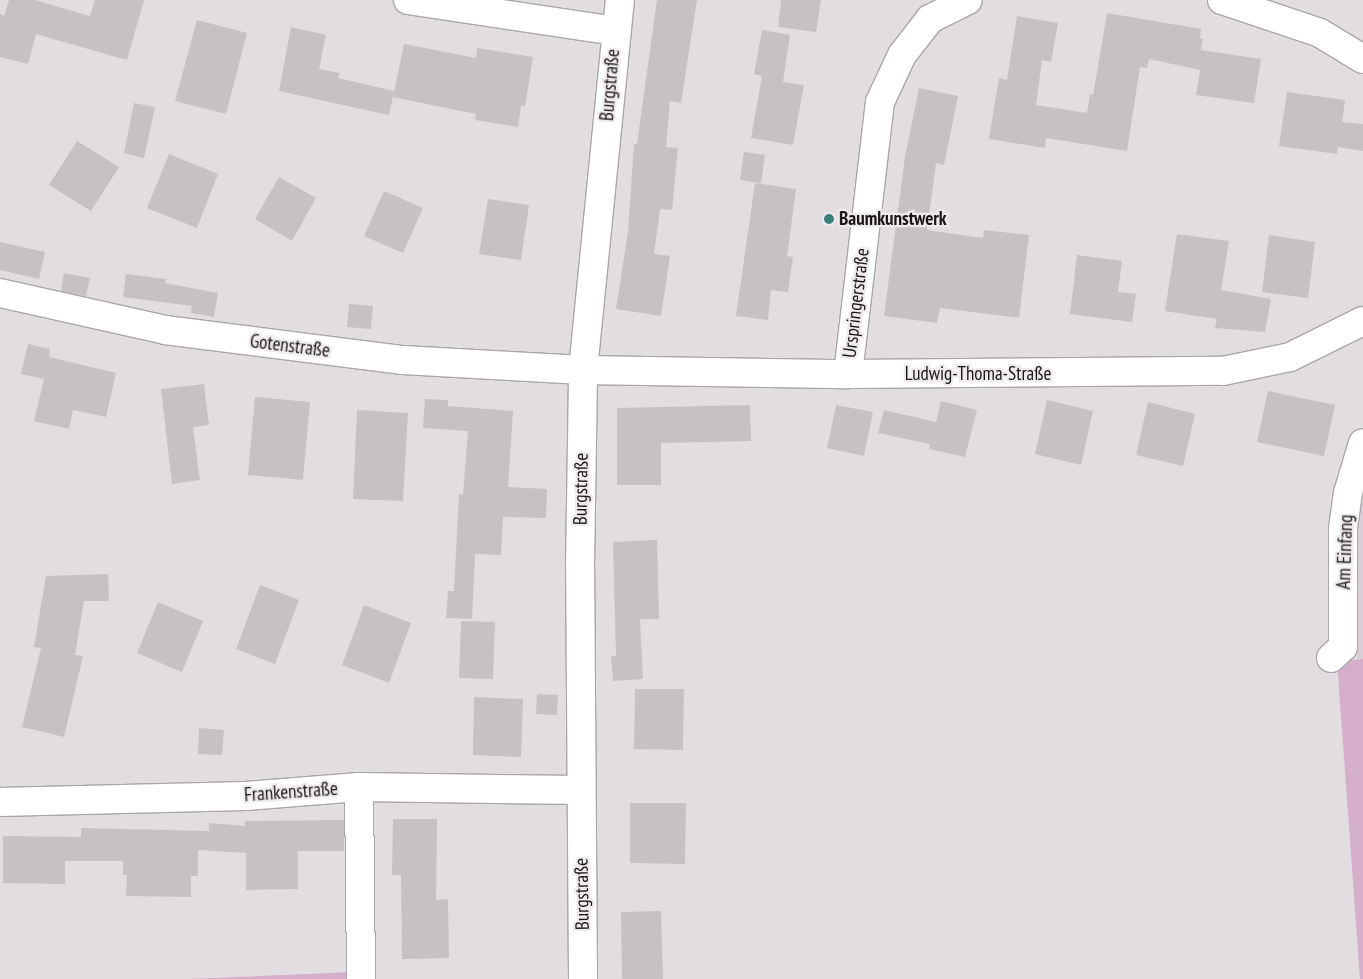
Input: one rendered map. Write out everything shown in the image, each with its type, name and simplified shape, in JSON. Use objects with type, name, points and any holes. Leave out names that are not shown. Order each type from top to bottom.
[{"type":"street","points":[[408,0],[616,30]]},
{"type":"street","name":"Burgstraße","points":[[583,979],[580,568],[583,370],[620,0]]},
{"type":"street","name":"Urspringerstraße","points":[[848,374],[880,102],[902,55],[930,18],[968,0]]},
{"type":"street","points":[[1222,0],[1320,32],[1363,59]]},
{"type":"street","name":"Gotenstraße","points":[[0,293],[165,330],[403,360],[583,370]]},
{"type":"street","name":"Ludwig-Thoma-Straße","points":[[583,370],[848,374],[1223,371],[1290,356],[1363,320]]},
{"type":"street","name":"Am Einfang","points":[[1330,658],[1343,647],[1343,528],[1348,493],[1363,443]]},
{"type":"street","points":[[359,787],[360,979]]},
{"type":"street","name":"Frankenstraße","points":[[0,802],[246,796],[359,787],[581,790]]},
{"type":"shaded area","points":[[1363,472],[1363,659],[1357,660],[1353,558]]},
{"type":"shaded area","points":[[1363,659],[1363,979],[1360,979],[1337,661]]},
{"type":"shaded area","points":[[354,972],[354,979],[188,979]]},
{"type":"building","points":[[9,0],[35,0],[90,16],[95,0],[144,0],[127,60],[36,34],[28,64],[0,57],[0,14],[4,16]]},
{"type":"building","points":[[657,0],[697,0],[681,103],[670,101],[666,147],[678,148],[672,210],[660,209],[654,254],[670,256],[661,316],[616,309],[628,232],[634,144],[637,144]]},
{"type":"building","points":[[781,0],[821,0],[816,32],[778,27]]},
{"type":"building","points":[[1107,13],[1201,29],[1200,38],[1203,39],[1201,50],[1261,59],[1254,103],[1196,95],[1200,70],[1149,59],[1147,68],[1140,67],[1127,151],[1046,138],[1045,148],[989,139],[999,78],[1007,80],[1017,16],[1058,23],[1051,62],[1042,60],[1036,105],[1087,113],[1090,94],[1093,95]]},
{"type":"building","points":[[197,20],[247,33],[226,114],[175,101]]},
{"type":"building","points":[[291,27],[326,35],[319,69],[340,73],[338,78],[394,91],[389,115],[279,91]]},
{"type":"building","points":[[762,30],[790,35],[783,82],[804,85],[793,145],[751,138],[762,76],[754,74]]},
{"type":"building","points":[[404,44],[476,58],[477,48],[533,57],[525,106],[521,106],[518,127],[475,120],[476,114],[393,97]]},
{"type":"building","points":[[919,88],[958,96],[944,165],[936,163],[927,230],[983,238],[984,230],[1029,235],[1019,318],[940,308],[937,323],[884,316],[905,157]]},
{"type":"building","points":[[1287,92],[1345,100],[1342,122],[1363,124],[1363,151],[1338,147],[1337,154],[1279,146]]},
{"type":"building","points":[[134,103],[155,107],[144,158],[124,153]]},
{"type":"building","points":[[77,141],[119,167],[91,211],[49,185]]},
{"type":"building","points":[[744,152],[765,155],[761,183],[740,180]]},
{"type":"building","points":[[169,154],[218,174],[197,228],[147,208]]},
{"type":"building","points":[[279,177],[316,198],[292,241],[255,219]]},
{"type":"building","points":[[755,183],[796,189],[787,256],[793,257],[788,292],[771,290],[768,320],[736,316]]},
{"type":"building","points":[[384,191],[423,208],[403,253],[364,236]]},
{"type":"building","points":[[488,199],[529,205],[521,260],[479,254]]},
{"type":"building","points":[[1177,234],[1229,241],[1221,290],[1271,299],[1265,332],[1215,328],[1217,319],[1165,311]]},
{"type":"building","points":[[1269,235],[1315,242],[1308,298],[1262,292]]},
{"type":"building","points":[[0,242],[45,252],[39,279],[0,270]]},
{"type":"building","points":[[1077,255],[1122,261],[1118,292],[1136,294],[1132,322],[1070,314]]},
{"type":"building","points":[[64,273],[90,278],[86,296],[61,291]]},
{"type":"building","points":[[126,274],[166,279],[165,283],[218,293],[214,317],[191,313],[192,306],[123,297]]},
{"type":"building","points":[[349,304],[373,306],[371,329],[347,327]]},
{"type":"building","points":[[28,344],[50,349],[49,357],[116,373],[106,417],[73,410],[69,429],[34,421],[44,379],[21,374]]},
{"type":"building","points":[[204,384],[209,425],[193,427],[200,480],[172,484],[161,389]]},
{"type":"building","points":[[1268,391],[1335,405],[1324,456],[1257,442]]},
{"type":"building","points":[[255,397],[310,402],[303,480],[248,475]]},
{"type":"building","points":[[425,399],[448,400],[448,406],[513,411],[508,487],[547,489],[546,518],[503,517],[501,555],[475,554],[472,619],[446,618],[448,591],[454,591],[459,494],[463,495],[468,431],[423,428]]},
{"type":"building","points":[[1047,400],[1093,411],[1081,465],[1035,454]]},
{"type":"building","points":[[941,401],[977,410],[965,457],[929,449],[930,444],[878,433],[884,410],[936,422]]},
{"type":"building","points":[[1148,402],[1195,414],[1183,466],[1136,455]]},
{"type":"building","points":[[750,405],[751,441],[661,443],[661,485],[617,485],[617,408]]},
{"type":"building","points":[[836,405],[873,412],[864,456],[827,448]]},
{"type":"building","points":[[357,410],[408,413],[403,501],[353,499]]},
{"type":"building","points":[[657,540],[659,619],[640,619],[643,679],[613,681],[611,656],[616,656],[613,542]]},
{"type":"building","points":[[108,574],[109,601],[84,601],[75,655],[83,656],[64,737],[22,727],[41,648],[34,647],[46,576]]},
{"type":"building","points":[[260,585],[299,600],[275,664],[236,649]]},
{"type":"building","points":[[158,602],[203,621],[182,672],[137,653]]},
{"type":"building","points":[[364,605],[411,623],[389,683],[342,665]]},
{"type":"building","points":[[461,621],[495,622],[493,679],[459,678]]},
{"type":"building","points":[[635,689],[684,689],[683,750],[634,749]]},
{"type":"building","points":[[537,694],[558,695],[557,715],[536,714]]},
{"type":"building","points":[[474,697],[523,699],[521,757],[473,755]]},
{"type":"building","points":[[199,728],[224,730],[222,755],[198,754]]},
{"type":"building","points":[[630,803],[686,803],[685,864],[630,863]]},
{"type":"building","points":[[393,819],[437,819],[436,900],[448,899],[449,958],[402,959],[401,875],[392,875]]},
{"type":"building","points":[[344,820],[344,851],[298,851],[298,889],[246,890],[246,853],[198,850],[198,876],[191,876],[191,897],[126,896],[127,875],[123,875],[123,861],[65,861],[65,884],[3,883],[3,836],[81,837],[81,828],[209,831],[209,823],[245,826],[245,821]]},
{"type":"building","points":[[661,911],[663,979],[622,979],[621,912]]},
{"type":"place","name":"Baumkunstwerk","points":[[829,219]]}]
